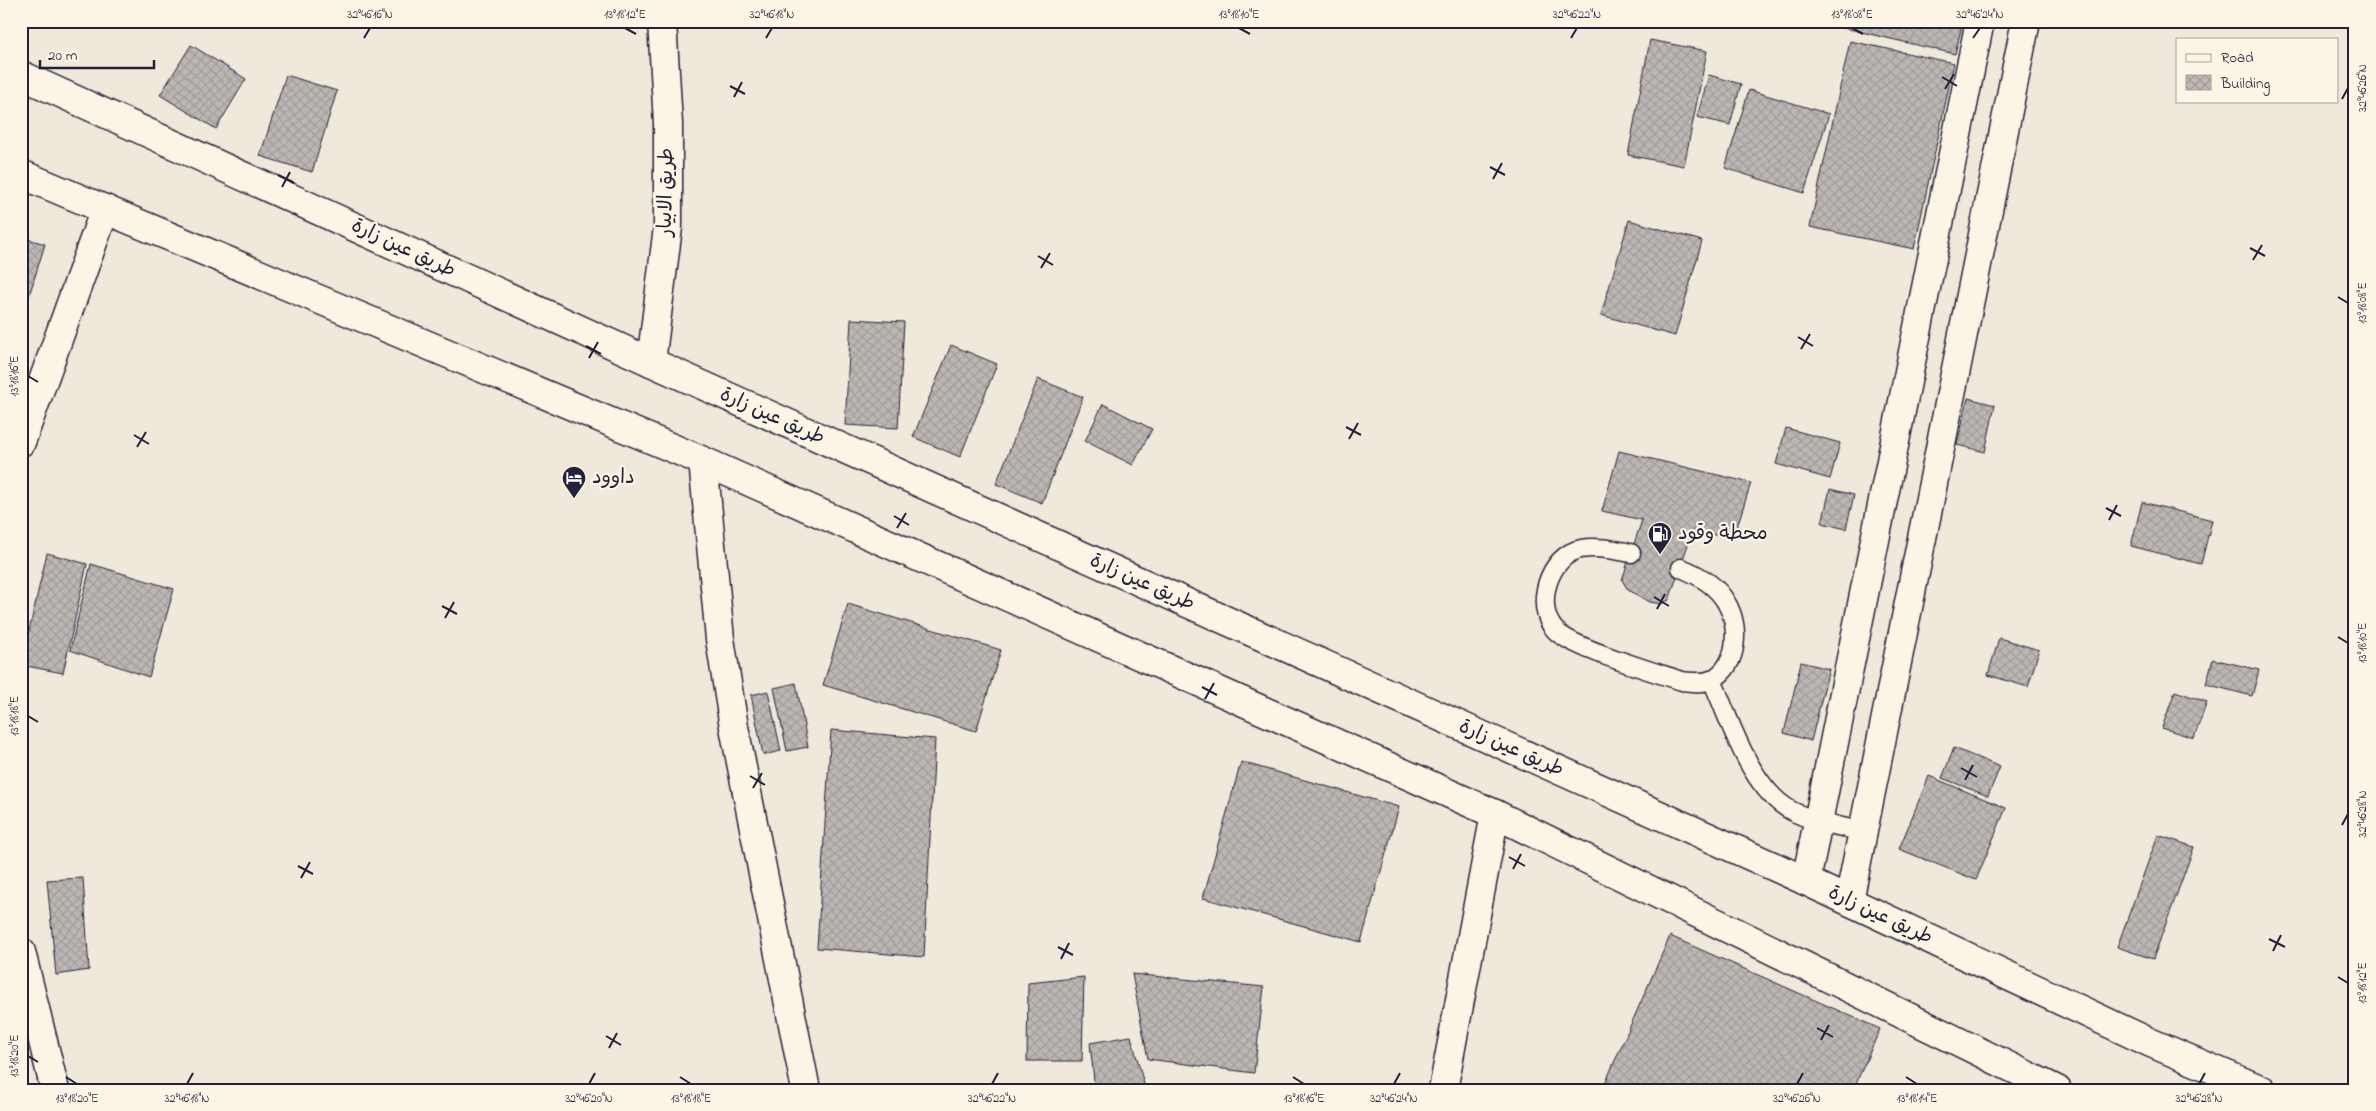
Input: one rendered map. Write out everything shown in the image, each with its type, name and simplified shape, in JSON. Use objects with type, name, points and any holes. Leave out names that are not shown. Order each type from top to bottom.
[{"type":"main road","name":"طريق الابيار","points":[[651,362],[668,227],[668,124],[662,21]]},
{"type":"main road","points":[[1806,882],[1980,21]]},
{"type":"main road","points":[[1848,901],[2026,21]]},
{"type":"main road","name":"طريق عين زارة","points":[[21,74],[651,362],[1848,901],[2149,1042],[2262,1090]]},
{"type":"main road","points":[[21,174],[702,461],[1495,814],[2057,1090]]},
{"type":"main road","points":[[21,442],[105,209]]},
{"type":"main road","points":[[702,461],[720,639],[734,727],[806,1090]]},
{"type":"main road","points":[[1443,1090],[1495,814]]},
{"type":"main road","points":[[21,952],[55,1090]]},
{"type":"lane","points":[[1631,553],[1595,548],[1580,549],[1566,556],[1556,566],[1544,595],[1544,607],[1554,629],[1574,643],[1682,681],[1712,680],[1724,669],[1732,654],[1735,638],[1733,621],[1726,603],[1714,587],[1698,575],[1681,568]]},
{"type":"lane","points":[[1712,680],[1753,770],[1766,790],[1795,813],[1863,832]]},
{"type":"building","points":[[1837,21],[1963,21],[1955,54],[1836,26]]},
{"type":"building","points":[[1650,40],[1707,51],[1684,166],[1628,155]]},
{"type":"building","points":[[1850,41],[1954,63],[1914,249],[1810,227]]},
{"type":"building","points":[[191,45],[246,79],[216,129],[160,95]]},
{"type":"building","points":[[286,75],[337,91],[312,172],[260,156]]},
{"type":"building","points":[[1709,75],[1741,84],[1730,125],[1697,117]]},
{"type":"building","points":[[1749,90],[1829,114],[1804,193],[1725,168]]},
{"type":"building","points":[[1629,220],[1702,241],[1675,336],[1601,315]]},
{"type":"building","points":[[21,237],[45,244],[21,322]]},
{"type":"building","points":[[851,319],[904,322],[898,428],[845,425]]},
{"type":"building","points":[[951,345],[997,364],[960,457],[913,437]]},
{"type":"building","points":[[1038,379],[1083,397],[1042,503],[996,484]]},
{"type":"building","points":[[1968,398],[1995,405],[1985,452],[1957,445]]},
{"type":"building","points":[[1103,404],[1152,429],[1133,465],[1085,441]]},
{"type":"building","points":[[1786,428],[1840,443],[1830,479],[1776,464]]},
{"type":"building","points":[[1619,451],[1751,483],[1733,539],[1693,530],[1669,600],[1661,604],[1650,602],[1628,590],[1622,580],[1642,520],[1602,511]]},
{"type":"building","points":[[1830,489],[1854,495],[1846,529],[1822,523]]},
{"type":"building","points":[[2142,502],[2212,520],[2201,564],[2131,546]]},
{"type":"building","points":[[47,553],[87,564],[63,673],[21,665]]},
{"type":"building","points":[[91,564],[174,589],[149,677],[70,650]]},
{"type":"building","points":[[848,604],[1001,650],[976,731],[823,685]]},
{"type":"building","points":[[1999,638],[2039,650],[2028,687],[1988,675]]},
{"type":"building","points":[[2213,659],[2259,670],[2252,696],[2206,684]]},
{"type":"building","points":[[1801,662],[1829,669],[1811,741],[1784,733]]},
{"type":"building","points":[[796,683],[808,747],[787,751],[774,688]]},
{"type":"building","points":[[768,691],[781,751],[763,755],[751,695]]},
{"type":"building","points":[[2175,691],[2207,702],[2194,738],[2162,728]]},
{"type":"building","points":[[831,730],[935,739],[924,957],[817,948]]},
{"type":"building","points":[[1954,748],[2000,767],[1988,796],[1942,778]]},
{"type":"building","points":[[1241,762],[1399,807],[1361,942],[1203,898]]},
{"type":"building","points":[[1929,776],[2006,808],[1976,880],[1899,849]]},
{"type":"building","points":[[2158,835],[2194,847],[2153,959],[2117,947]]},
{"type":"building","points":[[83,878],[89,970],[56,975],[47,880]]},
{"type":"building","points":[[1670,936],[1880,1029],[1853,1090],[1602,1090]]},
{"type":"building","points":[[1132,974],[1264,987],[1254,1073],[1148,1059]]},
{"type":"building","points":[[1084,977],[1082,1061],[1027,1061],[1028,983]]},
{"type":"building","points":[[1131,1036],[1145,1088],[1215,1090],[1095,1090],[1090,1043]]},
{"type":"place","name":"داوود","points":[[574,499]]},
{"type":"place","name":"محطة وقود","points":[[1660,555]]}]
